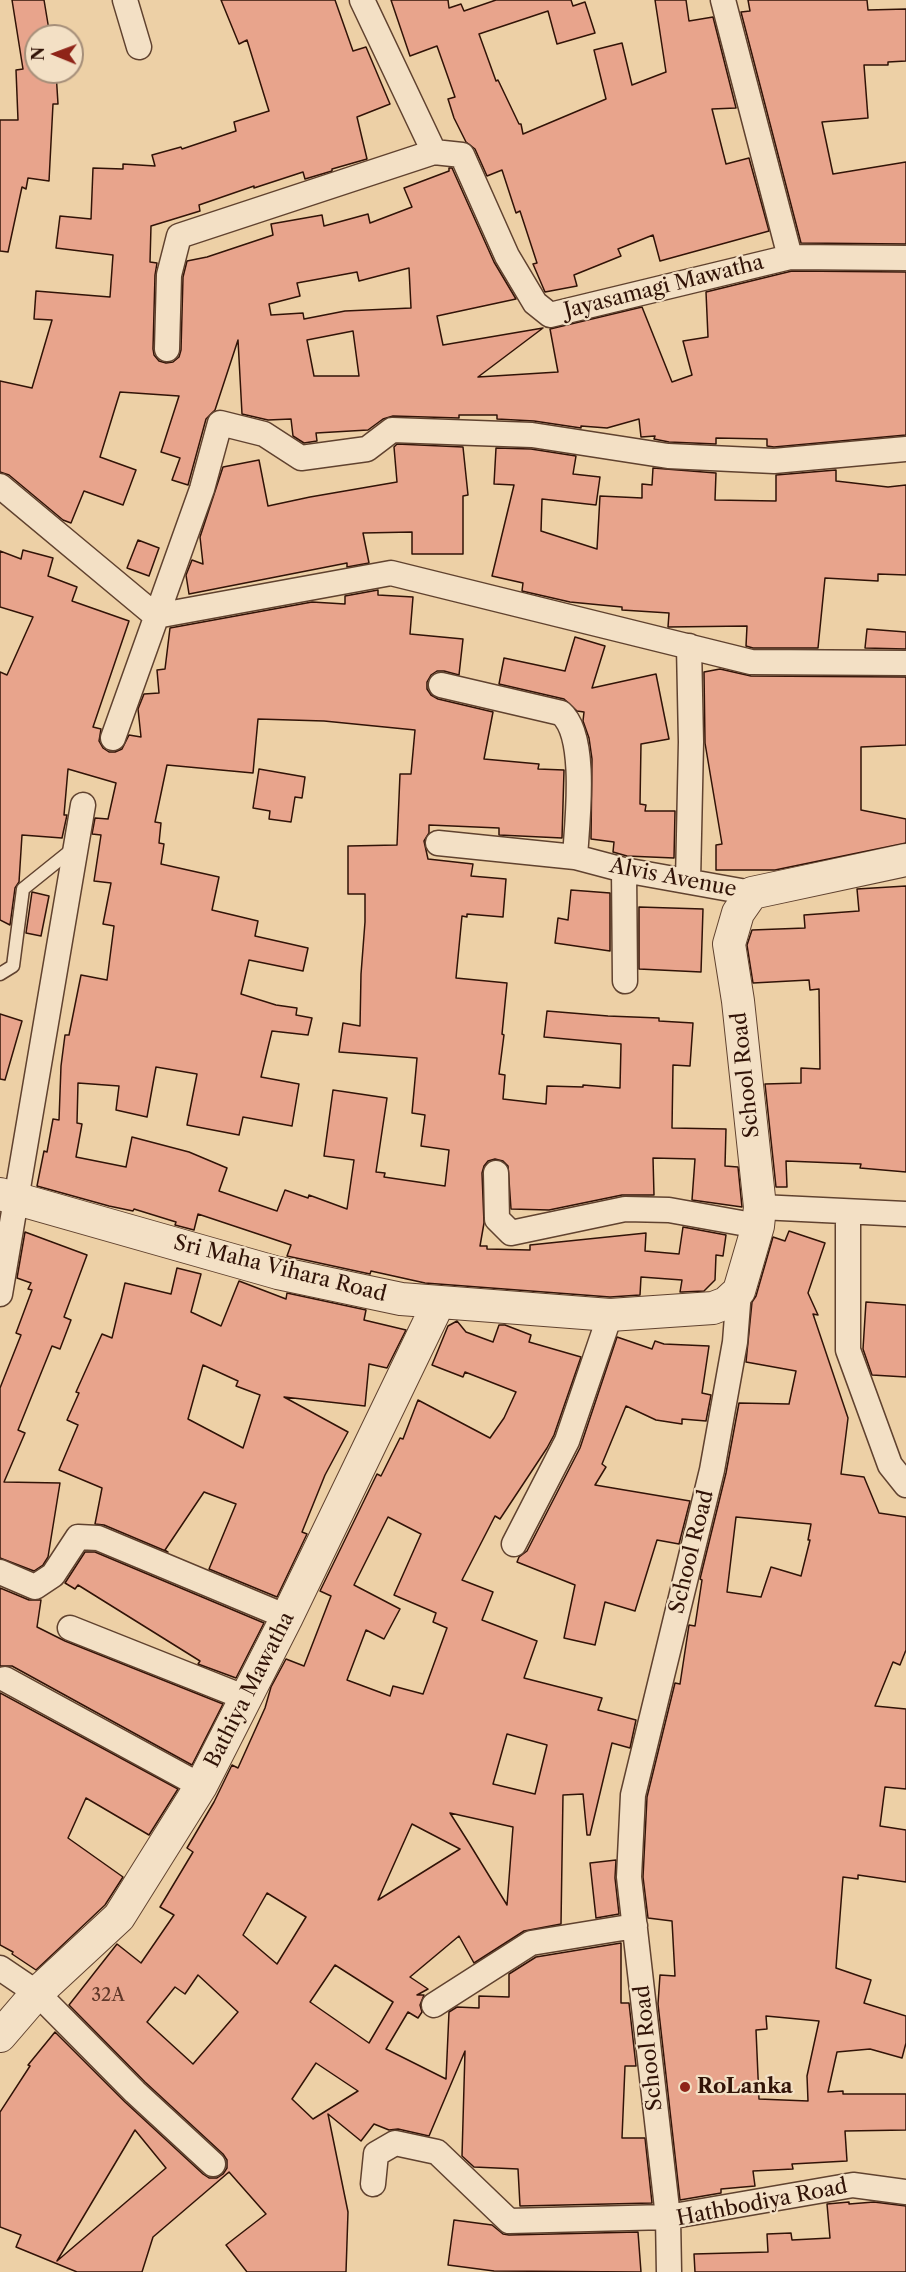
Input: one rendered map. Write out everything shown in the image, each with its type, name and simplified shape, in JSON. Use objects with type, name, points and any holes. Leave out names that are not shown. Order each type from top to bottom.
[{"type":"street","points":[[125,0],[139,47]]},
{"type":"street","points":[[167,348],[169,275],[179,236],[434,152],[362,0]]},
{"type":"street","points":[[723,0],[790,257]]},
{"type":"street","name":"Jayasamagi Mawatha","points":[[434,152],[462,155],[507,256],[535,303],[550,315],[790,257],[906,258]]},
{"type":"street","points":[[113,738],[202,489],[220,423],[264,434],[301,458],[367,449],[392,430],[532,435],[668,456],[774,461],[906,449]]},
{"type":"street","points":[[0,486],[156,616]]},
{"type":"street","points":[[156,616],[391,573],[751,662],[906,663]]},
{"type":"street","points":[[688,881],[692,742],[689,646]]},
{"type":"street","points":[[441,685],[561,713],[568,719],[574,737],[579,776],[575,857]]},
{"type":"street","points":[[0,1294],[8,1196],[83,805]]},
{"type":"street","name":"Alvis Avenue","points":[[438,843],[575,857],[624,870],[752,893],[906,860]]},
{"type":"street","points":[[624,870],[625,981]]},
{"type":"street","name":"School Road","points":[[668,2217],[629,1877],[633,1795],[712,1470],[735,1342],[739,1291],[759,1216],[738,1001],[729,944],[738,913],[752,893]]},
{"type":"street","points":[[496,1173],[497,1219],[511,1233],[625,1209],[759,1216],[906,1214]]},
{"type":"street","name":"Sri Maha Vihara Road","points":[[8,1196],[278,1273],[400,1299],[610,1315],[713,1308],[726,1303],[739,1291]]},
{"type":"street","points":[[848,1213],[848,1350],[890,1465],[906,1485]]},
{"type":"street","name":"Bathiya Mawatha","points":[[0,2036],[37,1993],[119,1917],[201,1786],[287,1617],[439,1302]]},
{"type":"street","points":[[514,1544],[567,1441],[610,1315]]},
{"type":"street","points":[[0,1572],[35,1587],[53,1575],[78,1537],[98,1538],[287,1617]]},
{"type":"street","points":[[70,1628],[246,1698]]},
{"type":"street","points":[[5,1680],[201,1786]]},
{"type":"street","points":[[434,2005],[531,1943],[635,1926]]},
{"type":"street","points":[[0,1968],[37,1993],[135,2091],[213,2164]]},
{"type":"street","points":[[373,2184],[376,2154],[395,2144],[437,2152],[508,2221],[668,2217]]},
{"type":"street","name":"Hathbodiya Road","points":[[669,2272],[668,2217],[853,2185],[906,2192]]},
{"type":"lane","points":[[0,974],[13,966],[23,889],[76,847]]},
{"type":"building","points":[[12,0],[44,0],[48,24],[24,24],[24,84],[57,84],[58,104],[53,104],[49,181],[28,178],[26,189],[22,187],[8,252],[0,251],[0,120],[18,120],[16,70],[23,69]]},
{"type":"building","points":[[221,0],[335,0],[353,51],[366,47],[390,104],[357,117],[367,159],[305,179],[303,172],[254,188],[254,186],[199,205],[200,211],[151,226],[150,262],[157,263],[153,349],[159,361],[173,362],[179,357],[181,350],[183,277],[187,261],[207,257],[273,235],[271,224],[322,215],[324,226],[368,214],[370,223],[412,207],[404,188],[452,168],[494,262],[516,299],[437,316],[443,345],[543,328],[478,377],[558,372],[550,329],[642,307],[672,382],[692,375],[683,341],[708,337],[706,292],[792,271],[906,272],[906,435],[774,447],[767,446],[767,439],[716,438],[716,444],[669,442],[654,439],[655,436],[641,437],[639,419],[607,428],[581,426],[581,428],[534,421],[497,419],[497,415],[459,415],[459,418],[393,416],[383,419],[368,430],[316,433],[317,441],[304,443],[293,436],[291,419],[268,420],[242,414],[238,340],[215,410],[206,419],[188,485],[172,480],[180,458],[161,452],[179,396],[120,392],[100,457],[136,470],[123,505],[84,491],[71,523],[63,520],[9,475],[0,472],[0,381],[32,388],[52,320],[34,319],[36,291],[110,297],[113,255],[56,248],[60,216],[91,219],[93,168],[123,169],[123,164],[155,166],[152,155],[181,147],[182,149],[236,131],[234,122],[269,111],[247,40],[239,44]],"holes":[[[409,268],[411,308],[345,311],[304,319],[303,313],[271,315],[269,304],[300,296],[297,283],[357,272],[359,281]],[[353,331],[359,376],[314,376],[307,340]]]},
{"type":"building","points":[[391,0],[448,0],[449,8],[461,4],[464,11],[496,0],[571,0],[573,6],[585,2],[595,33],[557,44],[548,11],[479,34],[496,81],[498,80],[521,124],[523,134],[606,99],[594,50],[622,43],[632,85],[666,72],[655,0],[686,0],[689,21],[713,17],[736,108],[712,109],[726,164],[749,158],[769,231],[660,261],[653,235],[618,249],[621,256],[574,275],[577,286],[545,292],[533,264],[537,263],[520,211],[516,213],[502,170],[487,176],[475,149],[466,142],[454,118],[448,99],[455,97],[437,46],[410,56]]},
{"type":"building","points":[[748,0],[867,0],[868,10],[906,9],[906,61],[888,62],[888,65],[864,65],[868,118],[822,122],[833,174],[906,162],[906,244],[801,243],[741,12],[750,11]]},
{"type":"building","points":[[397,444],[463,447],[468,495],[463,496],[463,554],[412,554],[412,532],[363,533],[369,563],[347,567],[347,563],[189,594],[186,575],[192,560],[203,564],[200,537],[223,467],[259,460],[268,506],[397,482],[394,447]]},
{"type":"building","points":[[496,448],[531,449],[576,456],[573,474],[600,477],[596,505],[542,499],[541,531],[597,549],[600,496],[642,498],[642,484],[652,485],[653,468],[716,473],[715,500],[776,501],[776,475],[836,470],[836,481],[888,487],[906,485],[906,575],[878,574],[878,581],[825,578],[818,648],[753,648],[746,646],[747,626],[668,627],[669,613],[622,610],[622,607],[570,602],[522,591],[523,583],[492,576],[514,485],[494,484]]},
{"type":"building","points":[[138,540],[159,548],[149,576],[127,568]]},
{"type":"building","points":[[23,550],[53,558],[48,576],[77,587],[72,601],[129,621],[93,727],[101,729],[99,741],[109,752],[122,749],[129,735],[141,737],[138,709],[144,694],[159,693],[157,670],[165,669],[170,628],[312,602],[345,604],[345,596],[378,590],[378,595],[413,597],[410,634],[463,639],[459,675],[437,671],[431,675],[427,682],[427,689],[431,695],[438,699],[493,712],[484,759],[539,764],[538,769],[564,770],[562,838],[499,835],[499,828],[429,825],[429,833],[424,841],[428,859],[473,864],[471,876],[506,879],[503,917],[467,914],[467,917],[462,916],[456,978],[507,983],[499,1074],[505,1075],[503,1099],[546,1104],[547,1086],[583,1087],[583,1085],[620,1088],[621,1044],[544,1037],[547,1011],[659,1018],[659,1021],[693,1023],[690,1066],[673,1065],[672,1128],[726,1129],[725,1166],[738,1167],[742,1207],[692,1200],[695,1159],[653,1158],[654,1195],[622,1195],[549,1210],[511,1209],[508,1166],[503,1161],[495,1159],[488,1161],[482,1173],[484,1223],[480,1246],[487,1246],[487,1249],[530,1250],[530,1245],[646,1233],[645,1251],[679,1254],[683,1227],[726,1235],[723,1256],[716,1255],[715,1280],[704,1291],[680,1292],[682,1280],[641,1277],[640,1295],[610,1297],[425,1283],[287,1256],[291,1245],[198,1214],[194,1230],[134,1209],[133,1211],[109,1206],[37,1186],[44,1151],[47,1152],[53,1119],[59,1120],[61,1066],[65,1035],[69,1035],[81,975],[107,980],[114,926],[103,924],[111,883],[94,881],[101,835],[92,834],[95,818],[108,819],[116,783],[68,769],[64,815],[67,815],[62,838],[22,835],[19,882],[15,888],[10,925],[0,920],[0,672],[7,675],[33,617],[0,607],[0,551],[21,559]],"holes":[[[258,719],[324,721],[415,730],[411,774],[400,774],[397,845],[348,846],[348,894],[365,894],[365,922],[360,1026],[343,1023],[339,1052],[417,1058],[412,1113],[425,1115],[421,1146],[449,1150],[445,1186],[384,1177],[385,1173],[376,1172],[387,1098],[333,1090],[324,1156],[354,1160],[347,1209],[309,1195],[308,1198],[285,1190],[277,1211],[219,1191],[227,1168],[189,1152],[132,1137],[126,1167],[76,1157],[82,1124],[77,1123],[78,1083],[119,1086],[116,1110],[147,1117],[156,1067],[197,1074],[187,1125],[239,1135],[243,1117],[292,1126],[299,1084],[261,1077],[272,1031],[308,1035],[312,1018],[296,1015],[297,1008],[276,1005],[241,994],[249,960],[303,971],[308,948],[255,936],[258,921],[212,910],[219,877],[161,864],[164,844],[159,843],[161,823],[155,822],[167,765],[253,773]]]},
{"type":"building","points":[[867,629],[906,632],[906,649],[865,648]]},
{"type":"building","points":[[575,637],[605,646],[592,688],[656,674],[669,739],[641,744],[640,804],[646,805],[645,811],[675,811],[674,858],[627,856],[613,852],[614,842],[591,839],[592,759],[589,738],[583,721],[584,712],[577,711],[564,699],[499,684],[504,658],[565,671]]},
{"type":"building","points":[[720,669],[751,676],[906,677],[906,745],[861,747],[861,810],[906,819],[906,843],[775,870],[716,870],[716,845],[722,844],[705,743],[704,672]]},
{"type":"building","points":[[259,769],[305,777],[302,798],[295,797],[291,822],[269,819],[270,811],[253,808]]},
{"type":"building","points":[[906,886],[906,1172],[860,1168],[861,1164],[786,1161],[787,1187],[776,1187],[765,1084],[801,1083],[801,1068],[820,1069],[819,989],[810,990],[809,980],[753,983],[747,945],[752,930],[805,928],[804,915],[859,911],[857,889]]},
{"type":"building","points":[[571,890],[610,893],[610,951],[555,943],[558,918],[568,920]]},
{"type":"building","points":[[32,892],[49,896],[41,936],[26,933]]},
{"type":"building","points":[[639,907],[703,909],[701,972],[639,969]]},
{"type":"building","points":[[0,1014],[22,1021],[5,1080],[0,1079]]},
{"type":"building","points":[[789,1231],[825,1243],[808,1293],[818,1315],[813,1314],[848,1418],[841,1474],[864,1477],[879,1513],[906,1517],[906,1650],[900,1665],[893,1662],[875,1706],[906,1709],[906,1789],[885,1787],[880,1826],[906,1830],[906,1882],[858,1875],[858,1879],[843,1877],[836,1968],[871,1980],[864,2003],[906,2016],[906,2043],[902,2058],[870,2049],[837,2052],[828,2092],[906,2094],[906,2130],[845,2131],[847,2161],[792,2164],[793,2169],[753,2171],[755,2186],[721,2189],[721,2193],[680,2200],[658,2004],[660,1975],[675,1976],[672,1921],[648,1918],[643,1877],[647,1797],[675,1683],[680,1684],[689,1625],[695,1626],[702,1580],[700,1579],[726,1473],[739,1403],[789,1404],[796,1371],[746,1362],[752,1302],[756,1296],[773,1237],[785,1241]],"holes":[[[736,1517],[811,1524],[808,1540],[810,1540],[801,1576],[771,1567],[761,1597],[727,1592]],[[766,2016],[819,2021],[807,2076],[808,2101],[759,2099],[756,2030],[767,2029]]]},
{"type":"building","points":[[25,1232],[87,1255],[64,1317],[71,1320],[60,1349],[52,1346],[18,1430],[25,1433],[4,1482],[60,1483],[48,1557],[43,1565],[34,1571],[0,1558],[0,1388],[21,1335],[16,1333],[32,1290],[28,1289],[31,1283],[17,1278]]},
{"type":"building","points":[[177,1268],[201,1274],[191,1312],[221,1326],[239,1281],[286,1299],[287,1293],[366,1310],[364,1320],[406,1330],[387,1368],[369,1364],[365,1406],[284,1397],[348,1432],[325,1475],[302,1532],[307,1534],[277,1597],[209,1569],[236,1504],[204,1492],[165,1550],[168,1552],[104,1525],[95,1524],[102,1488],[59,1470],[78,1425],[67,1420],[79,1393],[76,1392],[102,1334],[112,1338],[125,1283],[171,1294]],"holes":[[[203,1365],[238,1381],[236,1386],[260,1395],[243,1448],[188,1419]]]},
{"type":"building","points":[[866,1302],[906,1305],[906,1377],[872,1375],[863,1349]]},
{"type":"building","points":[[457,1321],[466,1332],[493,1342],[499,1325],[505,1325],[531,1335],[529,1342],[581,1357],[554,1435],[500,1519],[495,1516],[462,1580],[493,1592],[482,1620],[537,1641],[524,1678],[602,1698],[598,1710],[636,1720],[630,1748],[612,1743],[590,1835],[587,1835],[583,1794],[563,1795],[561,1924],[524,1931],[474,1963],[459,1936],[410,1977],[428,1989],[417,1995],[424,1995],[420,2005],[422,2012],[418,2018],[408,2012],[386,2049],[446,2079],[449,2012],[457,2007],[479,2008],[479,1996],[509,1997],[509,1974],[536,1957],[621,1943],[621,2003],[629,2003],[636,2066],[625,2066],[622,2138],[645,2138],[652,2203],[520,2206],[518,2169],[474,2167],[462,2156],[465,2051],[429,2136],[398,2129],[389,2130],[374,2124],[361,2141],[328,2114],[348,2212],[346,2272],[247,2272],[226,2245],[266,2214],[229,2172],[153,2237],[142,2272],[77,2272],[16,2247],[21,2235],[0,2227],[0,2112],[30,2066],[28,2065],[55,2032],[125,2102],[203,2174],[209,2178],[217,2178],[227,2168],[227,2160],[223,2154],[145,2082],[69,2005],[117,1944],[141,1963],[174,1915],[160,1907],[193,1852],[187,1848],[214,1802],[232,1765],[238,1768],[265,1708],[271,1687],[286,1659],[304,1666],[331,1596],[320,1591],[377,1474],[381,1476],[400,1438],[403,1439],[418,1400],[490,1438],[504,1418],[516,1392],[465,1372],[463,1377],[432,1365],[448,1326]],"holes":[[[388,1517],[421,1534],[394,1595],[436,1613],[433,1622],[447,1628],[423,1694],[393,1686],[390,1696],[347,1680],[366,1630],[384,1639],[400,1609],[354,1585]],[[507,1734],[547,1745],[535,1794],[493,1784]],[[450,1813],[513,1827],[507,1905],[469,1843]],[[412,1824],[460,1849],[378,1900]],[[267,1893],[306,1917],[277,1964],[243,1935]],[[335,1965],[393,2002],[369,2043],[310,2002]],[[198,1975],[238,2012],[193,2064],[147,2022],[175,1987],[185,1994]],[[316,2063],[358,2091],[313,2119],[292,2099]],[[135,2130],[166,2168],[57,2261]]]},
{"type":"building","points":[[617,1337],[652,1349],[655,1341],[664,1344],[709,1346],[702,1393],[711,1395],[706,1421],[682,1419],[682,1424],[656,1420],[626,1406],[602,1464],[606,1467],[595,1485],[690,1501],[679,1544],[657,1540],[635,1611],[605,1602],[595,1645],[564,1638],[575,1585],[517,1562],[519,1557],[527,1551],[580,1448]]},
{"type":"building","points":[[85,1552],[95,1552],[264,1623],[236,1678],[198,1664],[200,1661],[78,1585],[75,1589],[65,1583]]},
{"type":"building","points":[[0,1588],[29,1600],[41,1600],[37,1627],[65,1641],[223,1704],[192,1765],[12,1666],[0,1666]]},
{"type":"building","points":[[0,1693],[178,1789],[149,1835],[86,1798],[68,1838],[123,1877],[105,1905],[36,1970],[0,1945]]},
{"type":"building","points":[[616,1860],[615,1878],[619,1914],[596,1918],[590,1863]]},
{"type":"building","points":[[849,2202],[849,2204],[874,2202],[906,2206],[906,2272],[695,2272],[694,2254],[768,2252],[767,2234],[791,2233],[792,2240],[830,2238],[827,2204]]},
{"type":"building","points":[[454,2220],[492,2225],[503,2234],[509,2235],[638,2232],[641,2272],[494,2271],[448,2265]]},
{"type":"place","name":"RoLanka","points":[[685,2087]]}]
